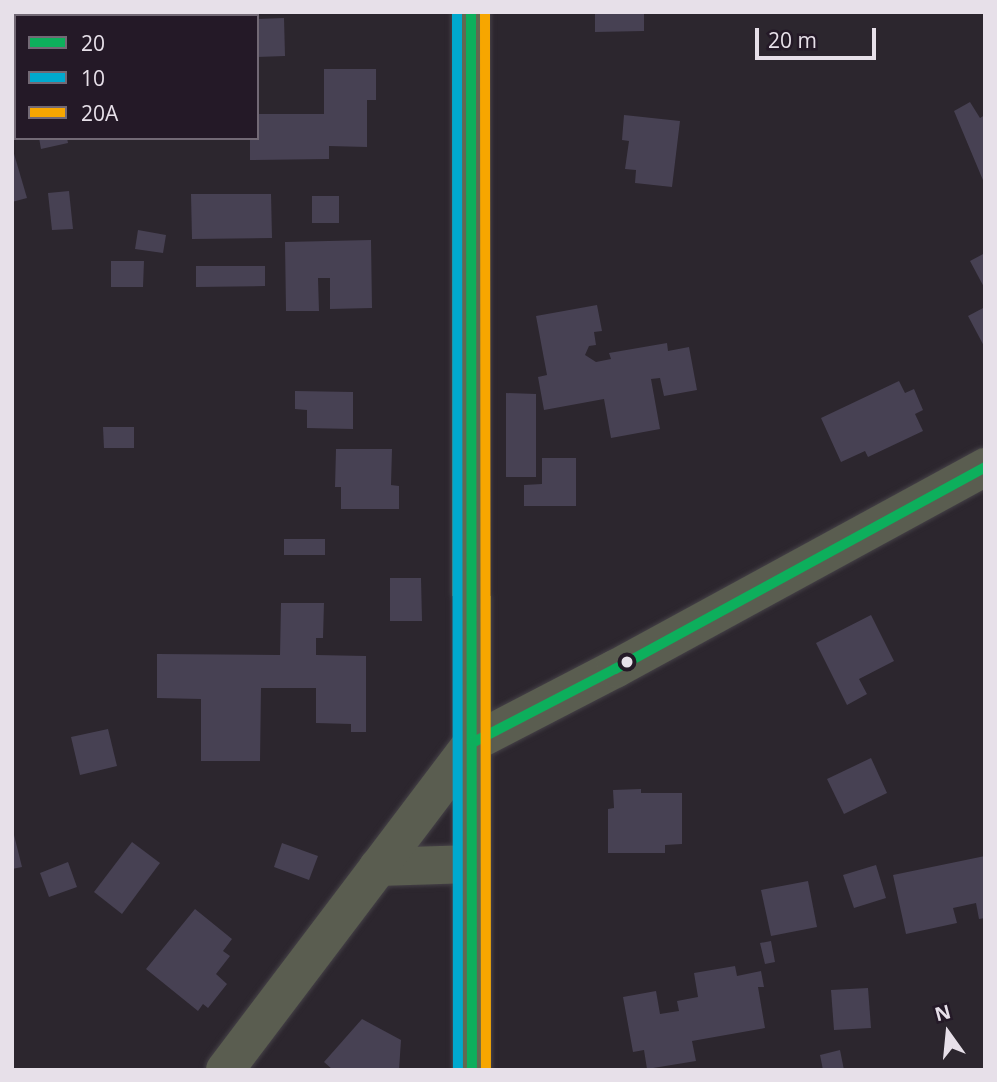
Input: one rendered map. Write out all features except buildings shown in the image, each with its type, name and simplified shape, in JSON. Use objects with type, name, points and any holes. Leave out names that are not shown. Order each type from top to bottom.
[{"type":"main road","points":[[471,12],[472,1070]]},
{"type":"street","points":[[225,1070],[472,743],[615,669],[985,467]]},
{"type":"street","points":[[378,867],[472,864]]},
{"type":"transit line","name":"10","points":[[457,12],[458,1070]]},
{"type":"transit line","name":"20","points":[[471,12],[472,1070]]},
{"type":"transit line","name":"20A","points":[[485,12],[486,1070]]},
{"type":"transit line","name":"20","points":[[472,743],[615,669],[985,467]]}]
